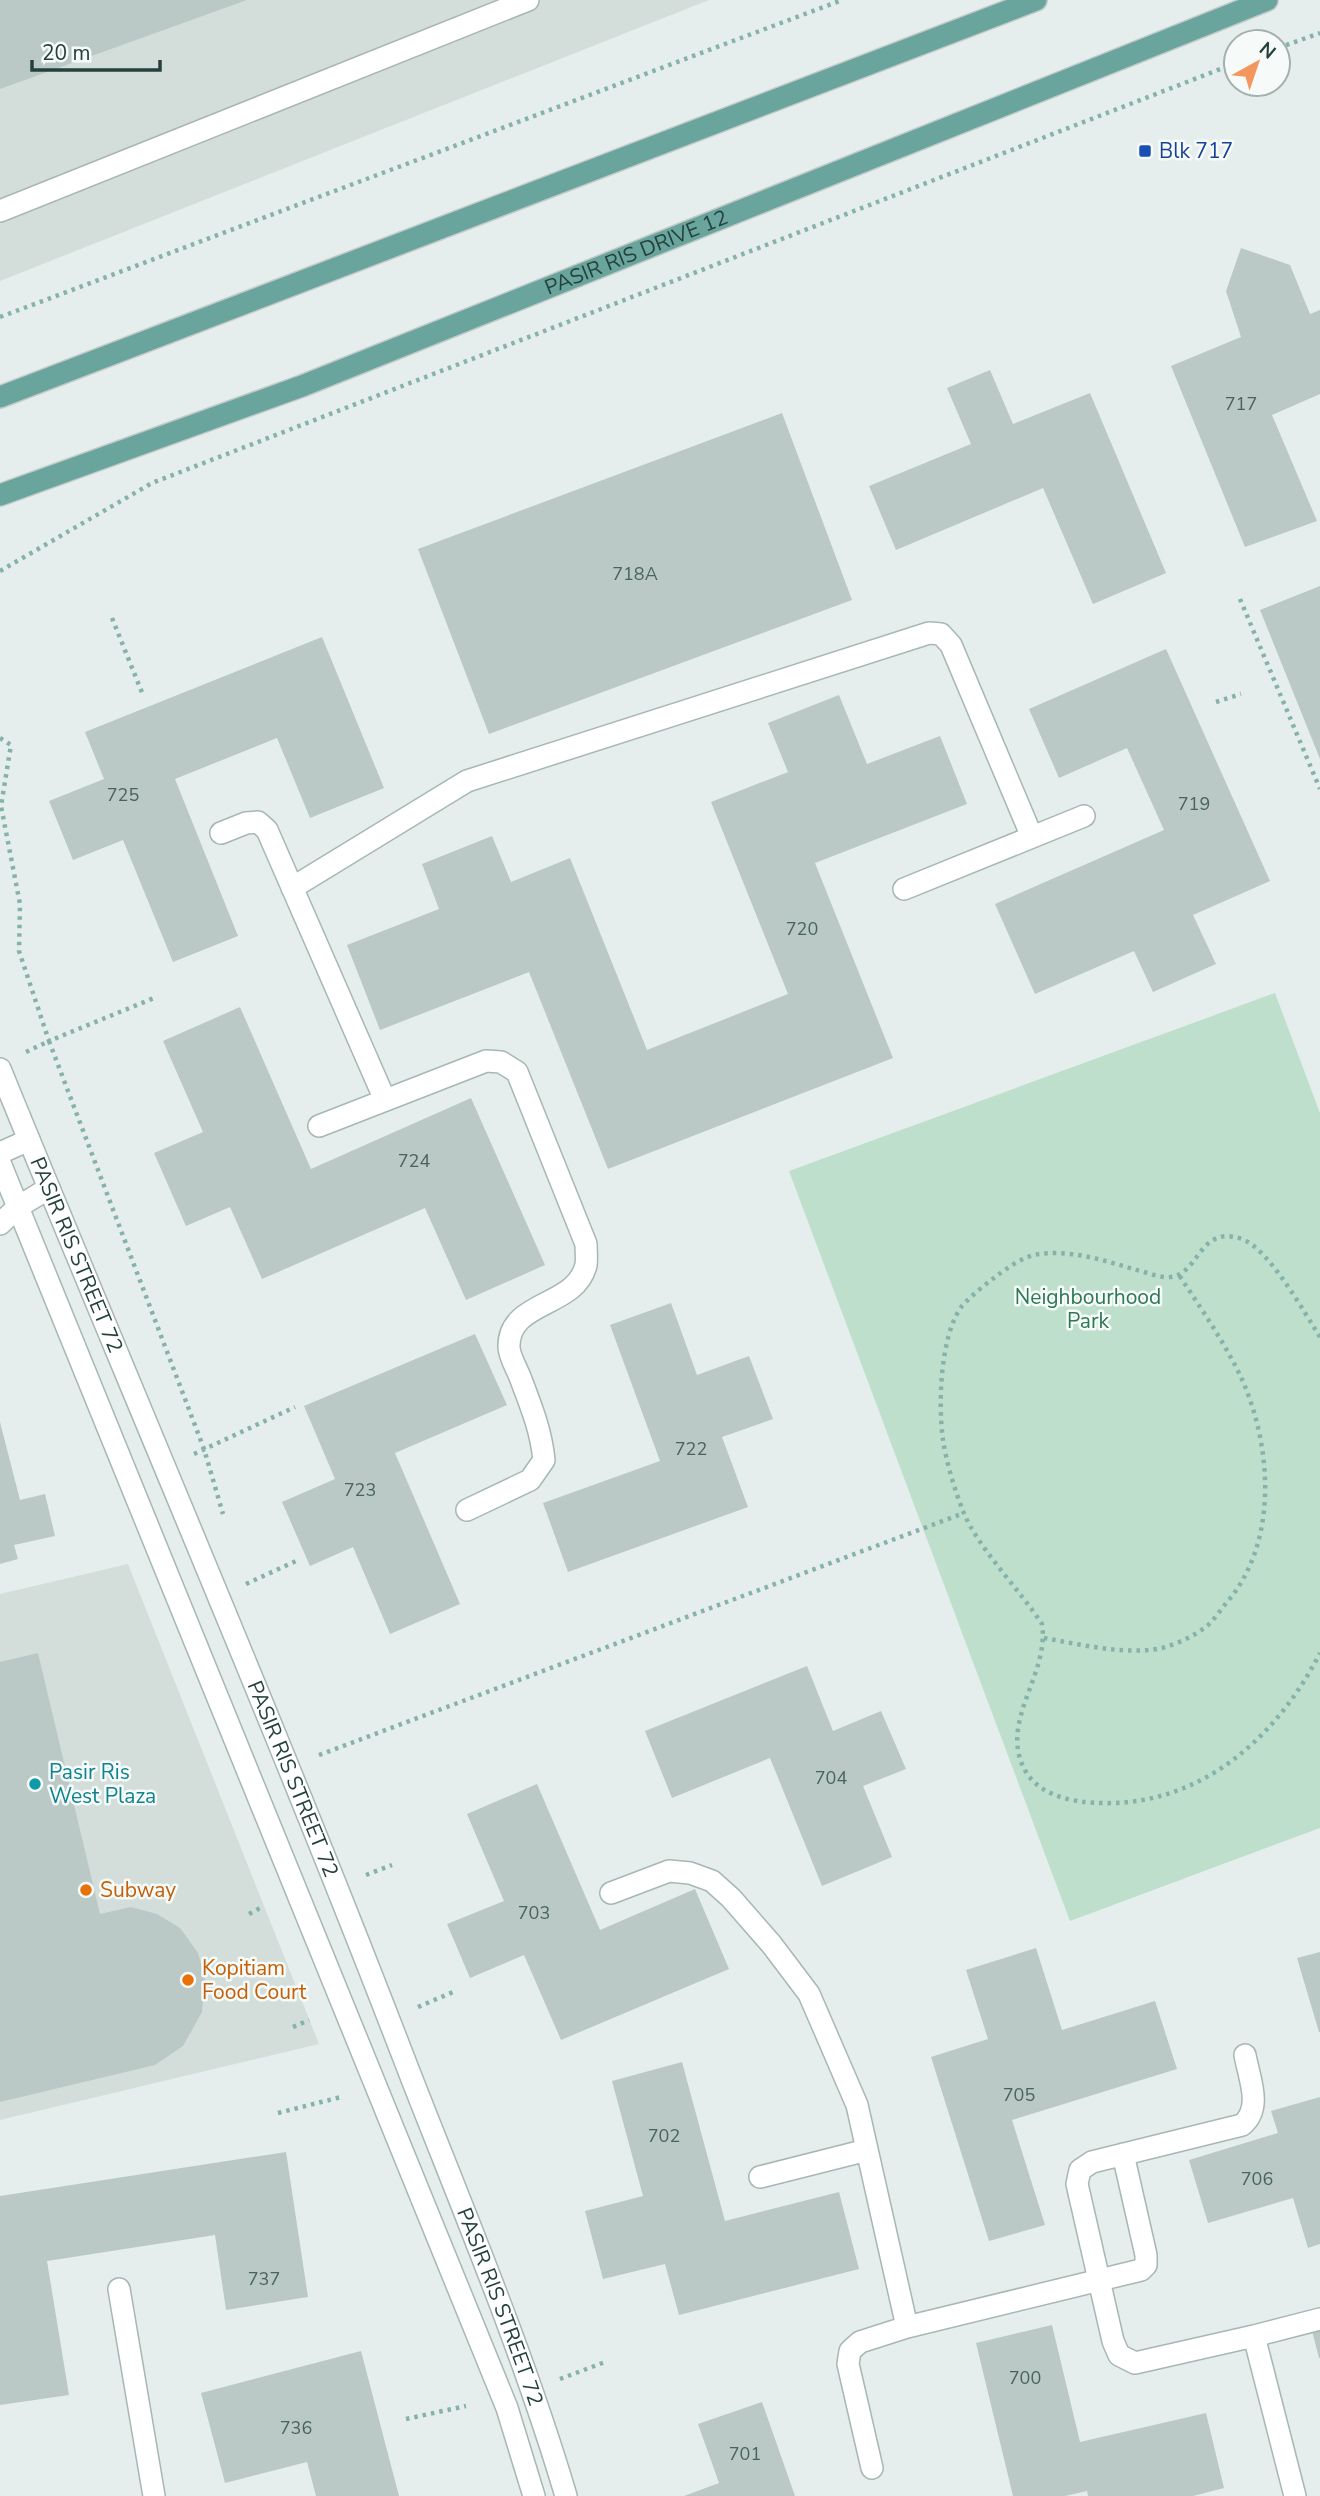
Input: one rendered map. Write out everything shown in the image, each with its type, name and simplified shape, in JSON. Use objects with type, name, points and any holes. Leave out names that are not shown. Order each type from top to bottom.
[{"type":"main road","points":[[0,397],[1036,0]]},
{"type":"main road","name":"PASIR RIS DRIVE 12","points":[[0,495],[302,386],[1267,0]]},
{"type":"main road","points":[[0,510],[47,477]]},
{"type":"street","points":[[0,211],[528,0]]},
{"type":"street","points":[[292,888],[467,781],[929,633],[941,634],[951,645],[1032,837]]},
{"type":"street","points":[[904,889],[1084,816]]},
{"type":"street","points":[[221,833],[246,823],[258,822],[267,830],[385,1100]]},
{"type":"street","points":[[318,1126],[486,1061],[501,1062],[517,1072],[586,1244],[586,1265],[577,1283],[560,1297],[527,1312],[514,1327],[509,1348],[541,1433],[544,1460],[530,1480],[467,1510]]},
{"type":"street","name":"PASIR RIS STREET 72","points":[[0,1069],[289,1768],[543,2419],[566,2496]]},
{"type":"street","points":[[0,1153],[29,1140]]},
{"type":"street","name":"PASIR RIS STREET 72","points":[[0,1163],[507,2408],[534,2496]]},
{"type":"street","points":[[0,1224],[18,1207],[49,1188]]},
{"type":"street","points":[[611,1893],[669,1871],[690,1873],[712,1881],[731,1898],[772,1945],[809,1994],[857,2105],[907,2327]]},
{"type":"street","points":[[1245,2055],[1255,2106],[1251,2118],[1242,2125],[1092,2162],[1080,2170],[1077,2183],[1097,2280],[1119,2355],[1135,2362],[1320,2319]]},
{"type":"street","points":[[760,2177],[867,2150]]},
{"type":"street","points":[[872,2468],[848,2364],[850,2351],[860,2342],[907,2327],[1141,2270],[1146,2265],[1146,2255],[1123,2154]]},
{"type":"street","points":[[119,2289],[154,2496]]},
{"type":"street","points":[[1254,2336],[1294,2496]]},
{"type":"path","points":[[0,317],[842,0]]},
{"type":"path","points":[[1292,43],[1320,33]]},
{"type":"path","points":[[0,571],[152,483],[1222,68]]},
{"type":"path","points":[[1240,599],[1320,789]]},
{"type":"path","points":[[112,618],[143,695]]},
{"type":"path","points":[[1216,702],[1241,694]]},
{"type":"path","points":[[0,738],[11,744],[1,806],[20,904],[19,951],[49,1041],[154,998]]},
{"type":"path","points":[[1320,1337],[1261,1252],[1245,1240],[1225,1235],[1214,1239],[1204,1246],[1188,1268],[1179,1275],[1165,1278],[1105,1260],[1064,1253],[1037,1254],[1009,1266],[961,1308],[947,1341],[940,1387],[943,1441],[964,1513],[981,1541],[1042,1624],[1042,1656],[1019,1719],[1017,1744],[1026,1773],[1046,1791],[1066,1800],[1109,1805],[1155,1799],[1189,1787],[1230,1763],[1268,1730],[1305,1682],[1320,1653]]},
{"type":"path","points":[[1044,1638],[1120,1651],[1151,1650],[1176,1643],[1208,1626],[1240,1586],[1262,1533],[1265,1491],[1261,1436],[1240,1376],[1179,1275]]},
{"type":"path","points":[[204,1449],[295,1407]]},
{"type":"path","points":[[312,1758],[964,1513]]},
{"type":"path","points":[[255,1579],[296,1561]]},
{"type":"path","points":[[363,1877],[392,1866]]},
{"type":"path","points":[[249,1914],[264,1906]]},
{"type":"path","points":[[415,2009],[453,1992]]},
{"type":"path","points":[[293,2027],[309,2020]]},
{"type":"path","points":[[278,2113],[341,2097]]},
{"type":"path","points":[[563,2378],[605,2362]]},
{"type":"path","points":[[406,2419],[466,2406]]},
{"type":"shaded area","points":[[0,0],[709,0],[0,281]]},
{"type":"shaded area","points":[[128,1564],[319,2044],[0,2120],[0,1594]]},
{"type":"green space","name":"Neighbourhood Park","points":[[1275,993],[1320,1113],[1320,1828],[1070,1921],[789,1171]]},
{"type":"building","points":[[0,0],[247,0],[0,89]]},
{"type":"building","points":[[1241,248],[1290,265],[1310,314],[1320,310],[1320,394],[1272,415],[1317,521],[1245,547],[1171,366],[1241,337],[1226,291]]},
{"type":"building","points":[[990,370],[1013,424],[1090,393],[1166,573],[1093,604],[1043,488],[896,550],[869,486],[971,444],[947,388]]},
{"type":"building","points":[[782,413],[852,600],[489,734],[418,549]]},
{"type":"building","points":[[1320,586],[1320,759],[1260,610]]},
{"type":"building","points":[[322,637],[384,788],[310,818],[277,738],[175,779],[238,936],[173,962],[123,840],[73,860],[49,801],[104,779],[85,732]]},
{"type":"building","points":[[1166,649],[1270,881],[1193,915],[1216,964],[1153,992],[1134,951],[1035,994],[995,904],[1164,830],[1127,748],[1059,778],[1029,709]]},
{"type":"building","points":[[839,695],[867,764],[940,736],[967,804],[815,863],[893,1058],[608,1169],[529,972],[380,1030],[347,945],[439,909],[422,864],[492,836],[511,882],[570,858],[647,1050],[788,994],[711,802],[788,772],[768,723]]},
{"type":"building","points":[[240,1007],[311,1169],[471,1098],[545,1265],[466,1300],[425,1208],[262,1279],[230,1207],[186,1226],[154,1153],[203,1132],[163,1041]]},
{"type":"building","points":[[671,1303],[697,1375],[749,1356],[773,1419],[722,1437],[748,1507],[568,1572],[543,1503],[660,1461],[610,1325]]},
{"type":"building","points":[[475,1334],[507,1405],[395,1453],[460,1604],[390,1634],[353,1547],[310,1566],[282,1502],[335,1479],[304,1406]]},
{"type":"building","points":[[0,1422],[20,1500],[45,1494],[55,1536],[14,1545],[18,1559],[0,1564]]},
{"type":"building","name":"Pasir Ris West Plaza","points":[[38,1653],[100,1914],[131,1907],[157,1914],[180,1928],[198,1953],[205,1978],[202,2012],[183,2046],[155,2065],[0,2102],[0,1662]]},
{"type":"building","points":[[807,1666],[833,1731],[881,1711],[906,1769],[863,1786],[892,1857],[822,1886],[770,1758],[672,1798],[645,1731]]},
{"type":"building","points":[[537,1784],[600,1930],[695,1889],[729,1969],[561,2040],[524,1955],[470,1978],[447,1924],[504,1901],[467,1814]]},
{"type":"building","points":[[1036,1948],[1062,2030],[1155,2001],[1177,2069],[1012,2120],[1045,2225],[989,2241],[931,2057],[988,2039],[966,1970]]},
{"type":"building","points":[[1320,1952],[1320,2032],[1319,2032],[1297,1958]]},
{"type":"building","points":[[682,2062],[725,2221],[839,2192],[859,2269],[679,2315],[665,2264],[603,2279],[585,2211],[643,2196],[612,2081]]},
{"type":"building","points":[[1320,2097],[1320,2244],[1308,2248],[1293,2198],[1208,2223],[1189,2160],[1278,2133],[1271,2111]]},
{"type":"building","points":[[286,2152],[308,2297],[226,2310],[215,2235],[47,2261],[69,2395],[0,2405],[0,2196]]},
{"type":"building","points":[[1052,2325],[1080,2442],[1206,2413],[1224,2488],[1193,2496],[1088,2496],[1087,2491],[1065,2496],[1013,2496],[976,2343]]},
{"type":"building","points":[[1320,2329],[1320,2358],[1319,2358],[1312,2331]]},
{"type":"building","points":[[361,2351],[399,2496],[316,2496],[307,2462],[225,2483],[201,2393]]},
{"type":"building","points":[[762,2402],[795,2496],[684,2496],[719,2483],[698,2424]]},
{"type":"place","name":"Blk 717","points":[[1145,151]]},
{"type":"place","name":"Pasir Ris West Plaza","points":[[35,1784]]},
{"type":"place","name":"Subway","points":[[86,1890]]},
{"type":"place","name":"Kopitiam Food Court","points":[[188,1980]]}]
